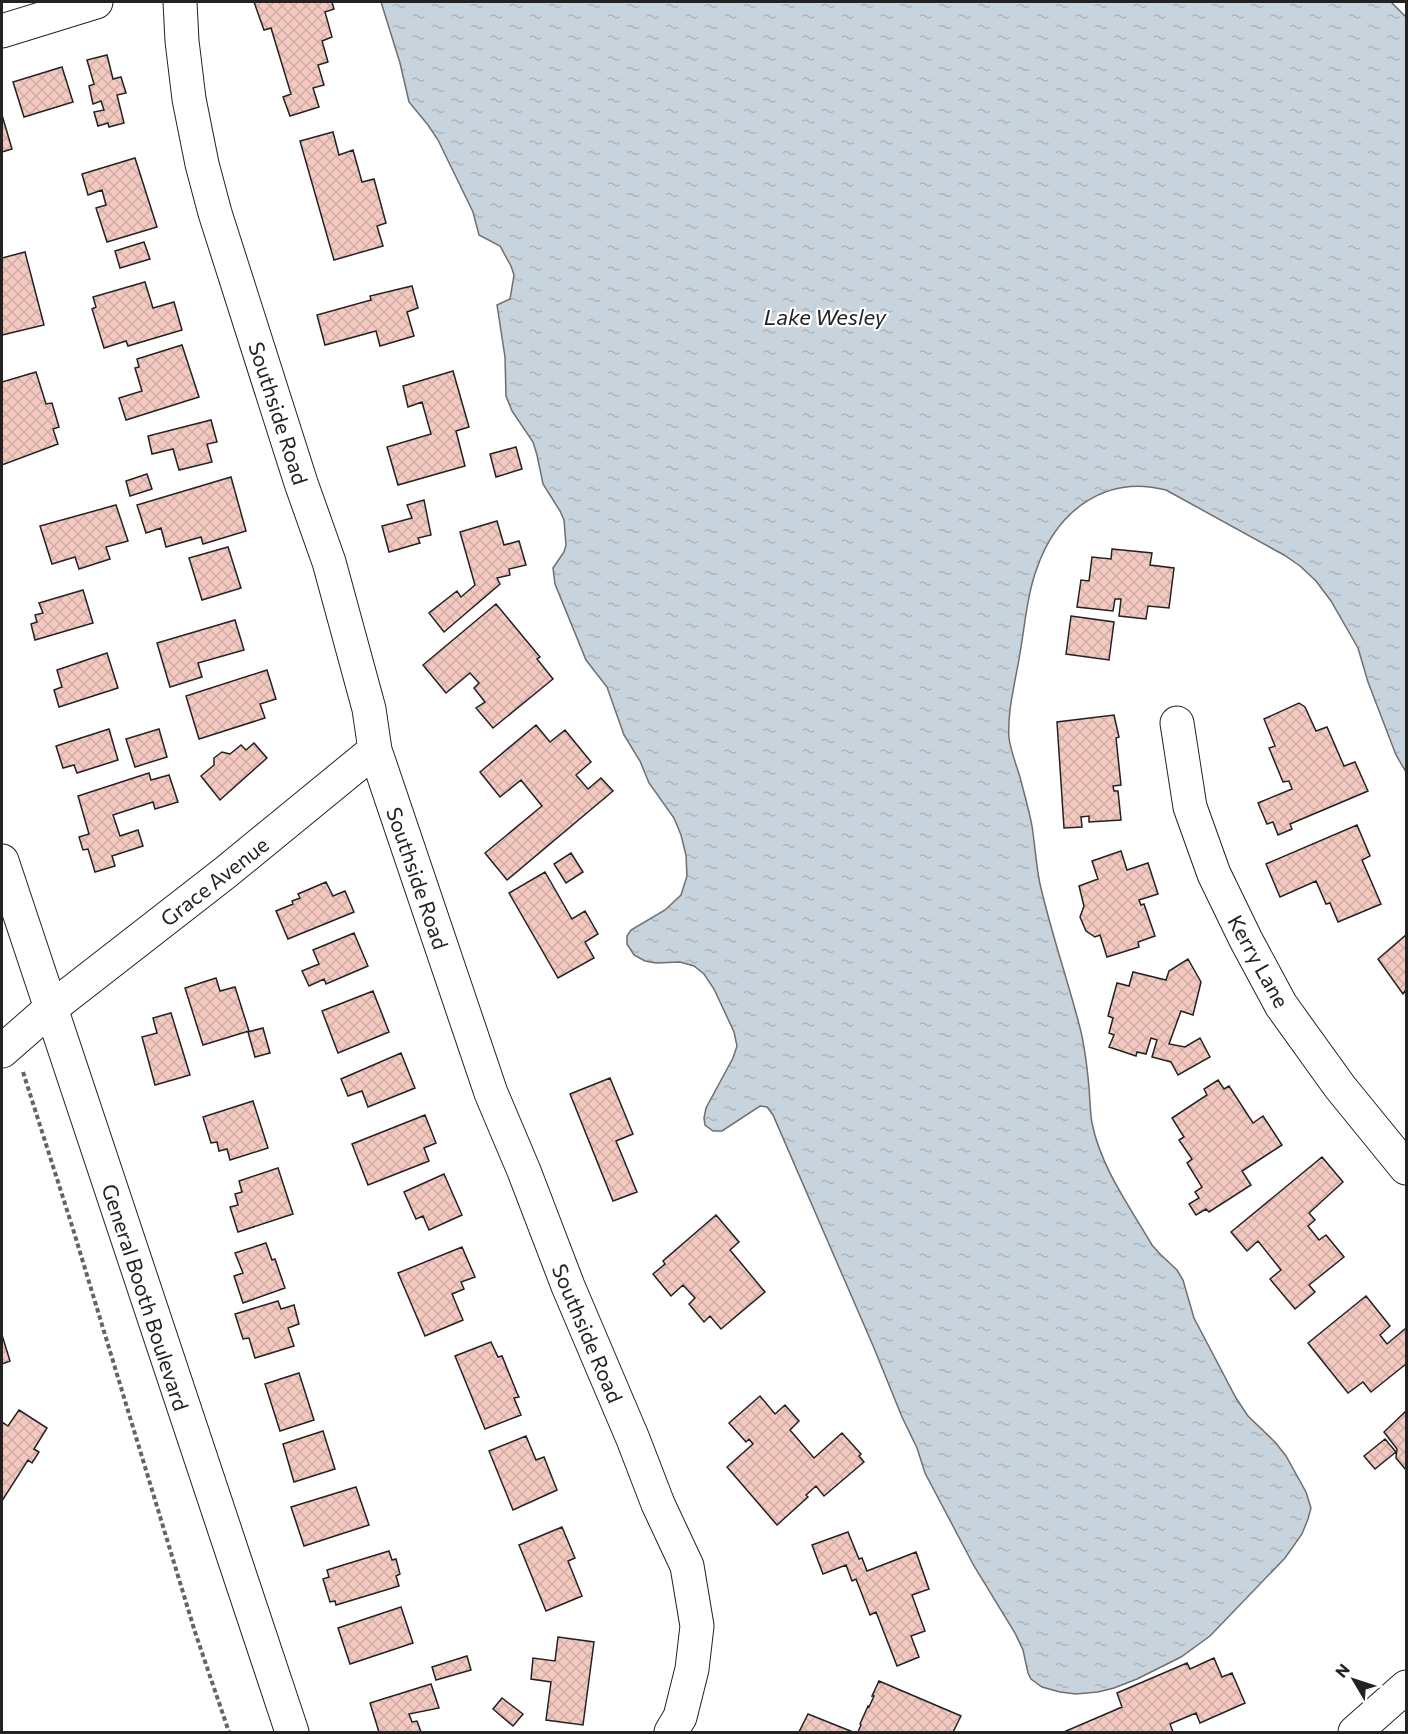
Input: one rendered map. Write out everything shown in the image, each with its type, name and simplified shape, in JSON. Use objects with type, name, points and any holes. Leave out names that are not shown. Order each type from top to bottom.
[{"type":"main road","points":[[2,31],[96,2]]},
{"type":"main road","name":"Southside Road","points":[[180,2],[189,99],[202,164],[243,303],[328,562],[369,709],[375,750],[491,1093],[658,1504],[687,1566],[697,1626],[692,1670],[680,1717],[671,1732]]},
{"type":"main road","name":"Kerry Lane","points":[[1177,723],[1190,807],[1214,874],[1246,940],[1281,1005],[1340,1087],[1407,1168]]},
{"type":"main road","name":"Grace Avenue","points":[[7,1046],[50,1009],[226,872],[375,750]]},
{"type":"main road","name":"General Booth Boulevard","points":[[2,861],[292,1732]]},
{"type":"main road","points":[[1355,1732],[1407,1687]]},
{"type":"path","points":[[7,1046],[73,1229],[195,1632],[229,1732]]},
{"type":"water","name":"Lake Wesley","points":[[381,2],[1391,2],[1406,17],[1406,772],[1396,755],[1368,682],[1358,648],[1331,601],[1316,581],[1284,555],[1166,490],[1144,486],[1123,487],[1104,493],[1086,502],[1057,530],[1046,548],[1034,578],[1012,695],[1009,738],[1031,820],[1044,902],[1081,1032],[1096,1140],[1117,1187],[1152,1245],[1177,1270],[1183,1280],[1194,1318],[1236,1398],[1248,1416],[1286,1456],[1306,1492],[1311,1508],[1302,1534],[1285,1558],[1210,1636],[1181,1657],[1137,1679],[1098,1692],[1076,1694],[1042,1687],[1031,1679],[1023,1650],[1015,1633],[974,1566],[925,1473],[917,1448],[773,1115],[767,1107],[760,1106],[722,1131],[713,1131],[705,1125],[706,1108],[737,1046],[734,1032],[714,989],[704,974],[694,966],[680,962],[645,961],[634,955],[627,944],[627,936],[631,930],[665,910],[681,895],[687,876],[686,855],[681,835],[674,818],[649,783],[640,761],[624,735],[607,687],[586,660],[555,584],[553,568],[566,545],[564,520],[543,484],[533,442],[512,411],[506,396],[505,357],[497,305],[510,299],[514,275],[500,246],[479,235],[473,212],[438,140],[409,102],[400,63]]},
{"type":"building","points":[[254,2],[332,2],[334,9],[325,12],[332,37],[322,41],[328,62],[318,65],[324,85],[313,88],[319,107],[290,116],[283,97],[291,94],[271,28],[264,30]]},
{"type":"building","points":[[107,55],[113,79],[121,77],[126,93],[117,95],[124,123],[109,127],[108,123],[98,126],[94,112],[104,110],[101,101],[93,104],[89,86],[94,84],[87,60]]},
{"type":"building","points":[[62,67],[73,102],[24,117],[13,82]]},
{"type":"building","points":[[2,115],[12,149],[2,152]]},
{"type":"building","points":[[333,132],[339,155],[353,150],[362,182],[374,179],[386,223],[377,226],[383,246],[334,260],[300,141]]},
{"type":"building","points":[[135,158],[157,227],[107,242],[96,208],[106,205],[102,190],[88,195],[82,174]]},
{"type":"building","points":[[144,242],[150,259],[120,268],[115,251]]},
{"type":"building","points":[[25,252],[44,325],[2,335],[2,258]]},
{"type":"building","points":[[145,282],[153,308],[174,302],[182,330],[128,346],[126,341],[104,348],[92,309],[96,307],[93,297]]},
{"type":"building","points":[[412,286],[418,308],[407,312],[414,336],[380,346],[376,331],[325,345],[317,315],[371,300],[370,296]]},
{"type":"building","points":[[182,345],[199,397],[126,420],[119,398],[142,391],[135,368],[139,367],[137,359]]},
{"type":"building","points":[[453,371],[469,427],[456,431],[465,466],[398,485],[387,447],[431,434],[422,402],[408,407],[403,386]]},
{"type":"building","points":[[36,372],[46,404],[52,403],[59,427],[53,429],[58,444],[2,465],[2,382]]},
{"type":"building","points":[[211,420],[217,442],[207,444],[212,462],[179,470],[173,449],[152,454],[148,436]]},
{"type":"building","points":[[516,447],[522,469],[496,477],[490,454]]},
{"type":"building","points":[[147,474],[152,489],[130,496],[126,481]]},
{"type":"building","points":[[231,477],[246,531],[203,544],[201,537],[166,547],[161,528],[146,533],[137,505]]},
{"type":"building","points":[[424,500],[431,535],[418,538],[420,543],[389,552],[382,526],[412,518],[407,505]]},
{"type":"building","points":[[116,505],[128,541],[106,547],[110,559],[79,569],[75,557],[52,564],[40,526]]},
{"type":"building","points":[[497,521],[504,545],[519,541],[526,565],[509,569],[510,575],[497,578],[500,584],[444,632],[429,613],[457,591],[461,597],[475,585],[460,532]]},
{"type":"building","points":[[228,547],[241,588],[202,600],[189,558]]},
{"type":"building","points":[[1112,549],[1152,553],[1150,565],[1174,568],[1169,608],[1148,606],[1146,619],[1119,616],[1121,599],[1115,599],[1113,611],[1077,607],[1081,580],[1089,581],[1092,557],[1111,559]]},
{"type":"building","points":[[83,590],[93,623],[35,640],[31,624],[37,622],[35,615],[43,613],[39,603]]},
{"type":"building","points":[[496,604],[540,657],[537,659],[553,679],[493,728],[476,708],[485,702],[474,688],[479,683],[470,673],[446,693],[423,665]]},
{"type":"building","points":[[1071,616],[1114,622],[1109,660],[1066,654]]},
{"type":"building","points":[[235,620],[244,650],[198,663],[202,677],[170,687],[157,643]]},
{"type":"building","points":[[107,653],[118,688],[59,707],[54,690],[62,687],[57,670]]},
{"type":"building","points":[[267,670],[276,699],[260,704],[265,718],[199,739],[186,696]]},
{"type":"building","points":[[1299,703],[1305,707],[1316,731],[1327,727],[1344,766],[1355,762],[1368,791],[1290,824],[1292,829],[1278,835],[1273,822],[1267,824],[1258,803],[1292,789],[1289,781],[1283,782],[1269,748],[1275,746],[1264,719]]},
{"type":"building","points":[[1114,715],[1119,737],[1116,738],[1121,785],[1113,786],[1114,791],[1118,791],[1121,820],[1089,822],[1089,816],[1081,817],[1082,827],[1064,828],[1057,722]]},
{"type":"building","points":[[536,725],[550,742],[565,730],[591,762],[576,775],[588,789],[601,778],[613,791],[507,880],[485,853],[542,806],[521,780],[500,797],[480,772]]},
{"type":"building","points":[[109,729],[118,760],[77,773],[74,765],[63,768],[56,746]]},
{"type":"building","points":[[159,729],[167,757],[135,767],[126,739]]},
{"type":"building","points":[[254,743],[267,758],[220,800],[201,776],[214,765],[214,758],[222,752],[230,754],[241,745],[246,750]]},
{"type":"building","points":[[149,773],[151,780],[169,775],[178,802],[155,809],[153,802],[113,815],[120,836],[138,830],[143,846],[112,856],[115,866],[95,872],[88,849],[83,850],[79,837],[89,834],[78,796]]},
{"type":"building","points":[[1357,825],[1370,856],[1362,860],[1381,904],[1338,922],[1330,903],[1326,904],[1316,881],[1280,897],[1266,864]]},
{"type":"building","points":[[1121,851],[1127,870],[1148,863],[1158,894],[1139,900],[1141,905],[1144,904],[1155,936],[1138,942],[1139,947],[1107,957],[1100,935],[1095,937],[1086,931],[1080,917],[1084,906],[1079,886],[1098,879],[1092,861]]},
{"type":"building","points":[[571,853],[583,872],[566,883],[554,864]]},
{"type":"building","points":[[545,872],[572,919],[585,911],[598,934],[585,942],[594,958],[558,978],[509,893]]},
{"type":"building","points":[[326,882],[333,896],[345,891],[354,912],[288,939],[276,911],[293,904],[292,901],[300,898],[298,894]]},
{"type":"building","points":[[354,933],[368,966],[326,984],[324,979],[309,986],[302,971],[319,964],[313,950]]},
{"type":"building","points":[[1406,935],[1406,992],[1403,994],[1378,959]]},
{"type":"building","points":[[1188,959],[1201,982],[1193,1015],[1181,1011],[1169,1044],[1185,1047],[1200,1038],[1210,1057],[1178,1075],[1171,1062],[1152,1057],[1157,1040],[1151,1038],[1146,1054],[1137,1052],[1136,1056],[1109,1047],[1114,1035],[1109,1033],[1113,1018],[1108,1016],[1117,983],[1129,986],[1133,972],[1166,980],[1169,971]]},
{"type":"building","points":[[216,978],[220,991],[235,987],[249,1031],[203,1045],[185,988]]},
{"type":"building","points":[[373,991],[389,1032],[338,1053],[322,1011]]},
{"type":"building","points":[[171,1013],[190,1075],[155,1085],[142,1037],[157,1033],[153,1018]]},
{"type":"building","points":[[263,1028],[270,1053],[255,1057],[248,1032]]},
{"type":"building","points":[[401,1053],[415,1088],[368,1107],[362,1091],[348,1096],[341,1079]]},
{"type":"building","points":[[610,1078],[633,1134],[616,1141],[637,1192],[613,1201],[570,1094]]},
{"type":"building","points":[[1218,1080],[1224,1089],[1229,1086],[1253,1123],[1263,1116],[1282,1145],[1242,1171],[1251,1185],[1209,1212],[1206,1209],[1196,1215],[1189,1204],[1199,1198],[1195,1192],[1202,1187],[1187,1163],[1192,1159],[1179,1140],[1184,1137],[1172,1118],[1207,1095],[1204,1089]]},
{"type":"building","points":[[253,1101],[268,1148],[230,1160],[227,1149],[219,1151],[217,1142],[211,1143],[203,1117]]},
{"type":"building","points":[[425,1115],[436,1143],[424,1148],[429,1161],[368,1185],[352,1144]]},
{"type":"building","points":[[1322,1157],[1343,1182],[1309,1213],[1315,1220],[1308,1226],[1319,1240],[1326,1235],[1344,1257],[1309,1285],[1315,1292],[1295,1309],[1270,1279],[1281,1270],[1258,1241],[1247,1251],[1231,1232]]},
{"type":"building","points":[[278,1168],[293,1214],[238,1232],[230,1207],[238,1205],[235,1194],[242,1192],[239,1181]]},
{"type":"building","points":[[444,1174],[462,1215],[429,1230],[423,1216],[416,1219],[404,1192]]},
{"type":"building","points":[[716,1215],[739,1242],[730,1250],[765,1292],[721,1329],[710,1316],[704,1322],[689,1304],[695,1298],[683,1285],[671,1296],[653,1274],[665,1264],[663,1261]]},
{"type":"building","points":[[266,1243],[272,1260],[275,1259],[285,1288],[243,1303],[234,1276],[243,1273],[235,1253]]},
{"type":"building","points":[[462,1247],[475,1277],[461,1282],[464,1289],[452,1294],[463,1320],[425,1336],[398,1273]]},
{"type":"building","points":[[1366,1296],[1390,1326],[1380,1335],[1387,1344],[1406,1328],[1406,1364],[1371,1392],[1363,1382],[1348,1393],[1308,1343]]},
{"type":"building","points":[[278,1301],[281,1309],[294,1305],[299,1324],[288,1328],[294,1346],[255,1358],[249,1338],[243,1339],[235,1314]]},
{"type":"building","points":[[2,1335],[10,1361],[2,1364]]},
{"type":"building","points":[[491,1342],[498,1357],[502,1356],[519,1397],[514,1398],[521,1415],[485,1429],[455,1356]]},
{"type":"building","points":[[299,1373],[314,1420],[280,1431],[265,1384]]},
{"type":"building","points":[[760,1396],[775,1414],[785,1405],[799,1421],[790,1430],[814,1458],[842,1433],[861,1454],[859,1456],[864,1462],[824,1496],[816,1486],[806,1495],[808,1497],[777,1525],[727,1467],[753,1444],[749,1439],[746,1442],[729,1423]]},
{"type":"building","points":[[19,1410],[47,1428],[34,1449],[39,1452],[32,1463],[28,1460],[2,1501],[2,1422],[8,1426]]},
{"type":"building","points":[[1406,1411],[1406,1470],[1396,1458],[1397,1449],[1384,1432]]},
{"type":"building","points":[[323,1431],[335,1469],[294,1482],[283,1444]]},
{"type":"building","points":[[526,1436],[536,1460],[544,1457],[557,1490],[513,1510],[489,1451]]},
{"type":"building","points":[[1385,1439],[1396,1452],[1375,1469],[1364,1456]]},
{"type":"building","points":[[356,1487],[369,1525],[304,1546],[291,1507]]},
{"type":"building","points":[[562,1527],[575,1558],[568,1561],[582,1596],[546,1611],[519,1545]]},
{"type":"building","points":[[848,1532],[859,1559],[862,1558],[867,1571],[916,1552],[929,1589],[912,1595],[925,1631],[911,1636],[919,1657],[897,1666],[876,1612],[870,1615],[856,1579],[852,1581],[846,1565],[823,1574],[812,1545]]},
{"type":"building","points":[[389,1551],[392,1560],[396,1559],[400,1574],[396,1576],[399,1586],[336,1605],[335,1601],[330,1602],[323,1579],[329,1577],[327,1570]]},
{"type":"building","points":[[401,1607],[413,1643],[350,1664],[338,1628]]},
{"type":"building","points":[[558,1637],[594,1642],[583,1725],[546,1720],[551,1682],[531,1679],[533,1658],[555,1661]]},
{"type":"building","points":[[467,1656],[471,1670],[436,1680],[432,1667]]},
{"type":"building","points":[[1214,1658],[1222,1677],[1232,1673],[1245,1703],[1200,1723],[1196,1713],[1170,1724],[1173,1732],[1066,1731],[1122,1707],[1117,1693],[1187,1663],[1190,1669]]},
{"type":"building","points":[[879,1681],[961,1716],[953,1732],[858,1732]]},
{"type":"building","points":[[431,1684],[439,1708],[409,1714],[412,1722],[417,1721],[421,1732],[379,1732],[370,1703]]},
{"type":"building","points":[[502,1698],[523,1714],[513,1726],[493,1709]]},
{"type":"building","points":[[808,1714],[853,1732],[799,1732]]}]
